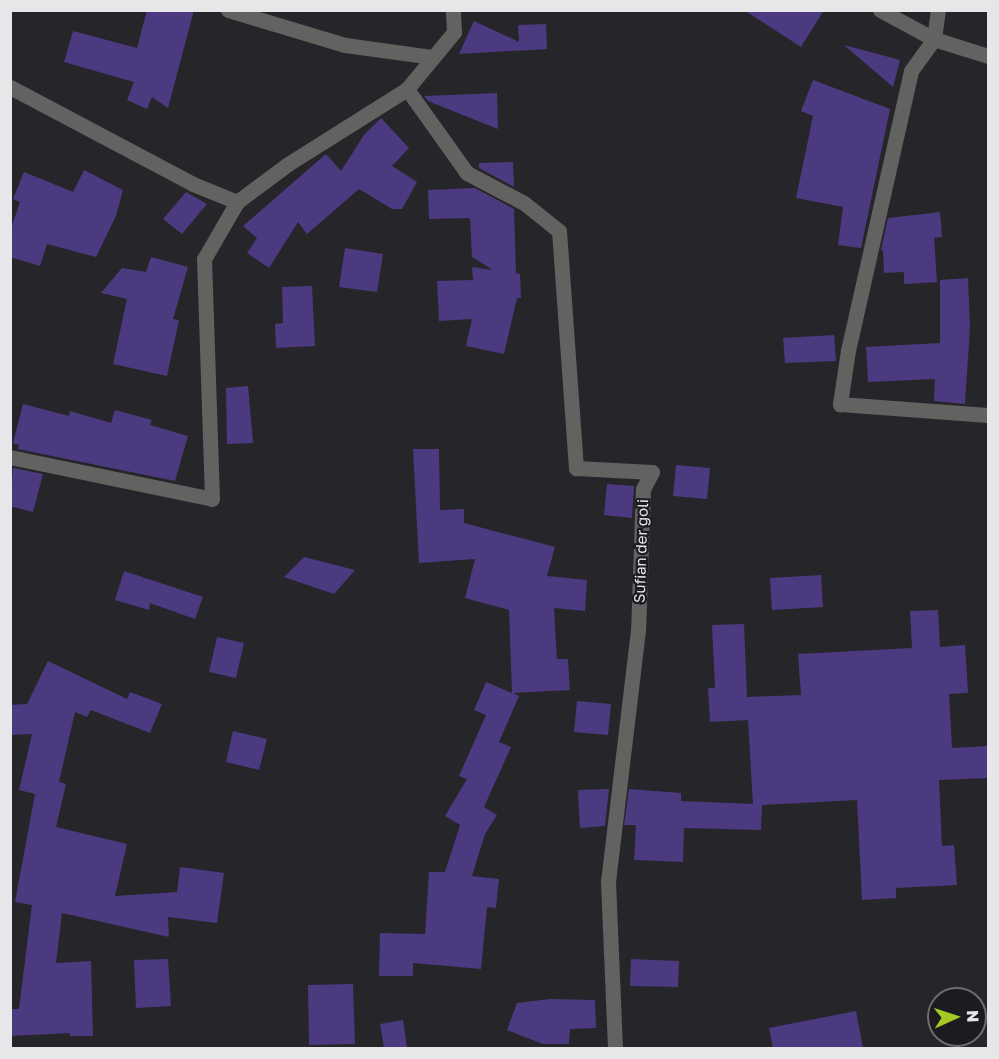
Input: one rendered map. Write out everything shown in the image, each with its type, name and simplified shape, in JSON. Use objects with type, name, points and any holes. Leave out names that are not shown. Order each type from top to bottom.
[{"type":"street","points":[[228,10],[345,45],[433,57]]},
{"type":"street","points":[[10,457],[212,500],[204,259],[237,202],[288,164],[407,89],[454,32],[453,10]]},
{"type":"street","points":[[880,10],[934,39],[988,56]]},
{"type":"street","points":[[938,10],[934,39],[911,71],[848,350],[840,404],[988,415]]},
{"type":"street","points":[[10,87],[193,184],[237,202]]},
{"type":"street","name":"Sufian der goli","points":[[407,89],[467,173],[524,203],[558,231],[576,468],[652,472],[643,489],[638,630],[608,881],[615,1048]]},
{"type":"building","points":[[147,10],[194,10],[168,108],[152,97],[147,109],[127,100],[134,82],[64,62],[73,31],[137,48]]},
{"type":"building","points":[[744,10],[824,10],[801,47]]},
{"type":"building","points":[[474,21],[519,42],[518,25],[546,24],[547,49],[459,54]]},
{"type":"building","points":[[844,45],[900,60],[893,87]]},
{"type":"building","points":[[813,80],[890,109],[861,248],[838,245],[843,207],[796,198],[813,116],[801,111]]},
{"type":"building","points":[[497,93],[498,129],[428,101],[424,96]]},
{"type":"building","points":[[381,118],[409,148],[392,166],[417,182],[402,209],[392,209],[359,189],[307,234],[298,222],[269,268],[247,253],[257,238],[243,226],[326,154],[341,171],[364,135]]},
{"type":"building","points":[[513,162],[514,187],[479,168],[479,163]]},
{"type":"building","points":[[84,170],[123,190],[116,216],[96,257],[47,244],[40,266],[10,257],[10,231],[20,202],[13,199],[24,172],[73,192]]},
{"type":"building","points":[[475,188],[514,209],[516,273],[520,274],[521,298],[517,298],[504,354],[466,346],[472,319],[439,321],[437,281],[473,280],[472,267],[493,270],[472,257],[470,218],[429,219],[428,190]]},
{"type":"building","points":[[186,192],[207,204],[182,234],[163,219]]},
{"type":"building","points":[[940,212],[942,237],[934,238],[937,282],[904,284],[904,272],[884,273],[883,250],[881,250],[888,218]]},
{"type":"building","points":[[345,248],[383,254],[377,292],[339,287]]},
{"type":"building","points":[[151,257],[188,267],[173,319],[179,320],[167,376],[113,364],[127,299],[101,293],[122,268],[146,272]]},
{"type":"building","points":[[968,278],[970,327],[965,404],[934,401],[935,379],[868,382],[866,347],[940,343],[940,280]]},
{"type":"building","points":[[312,286],[315,346],[276,348],[275,324],[283,323],[282,287]]},
{"type":"building","points":[[834,335],[836,361],[785,363],[783,338]]},
{"type":"building","points":[[248,386],[253,443],[227,444],[226,388]]},
{"type":"building","points":[[23,404],[69,416],[70,411],[111,423],[115,410],[152,420],[150,425],[188,436],[175,481],[18,449],[19,445],[13,443]]},
{"type":"building","points":[[413,449],[439,449],[440,510],[464,509],[464,523],[555,547],[547,576],[587,580],[585,611],[554,608],[557,659],[568,659],[570,690],[513,693],[519,696],[499,742],[511,747],[484,807],[497,815],[485,834],[472,876],[499,879],[496,908],[487,907],[481,969],[413,963],[413,976],[379,976],[380,933],[425,934],[429,872],[445,872],[460,825],[445,816],[467,779],[459,776],[486,715],[474,710],[486,682],[512,693],[509,610],[465,598],[475,559],[419,563]]},
{"type":"building","points":[[676,465],[710,468],[707,499],[673,496]]},
{"type":"building","points":[[13,468],[43,474],[33,512],[10,506]]},
{"type":"building","points":[[607,484],[634,486],[632,518],[604,515]]},
{"type":"building","points":[[304,557],[355,570],[334,594],[284,577]]},
{"type":"building","points":[[124,571],[203,597],[195,619],[150,603],[149,610],[115,600]]},
{"type":"building","points":[[821,575],[823,607],[772,610],[770,578]]},
{"type":"building","points":[[938,610],[940,647],[965,645],[968,693],[949,694],[952,748],[988,746],[988,778],[939,780],[942,846],[954,845],[957,885],[896,888],[896,898],[862,900],[857,800],[762,805],[761,830],[684,828],[683,862],[634,860],[636,825],[624,825],[629,789],[681,793],[681,801],[753,804],[748,720],[710,722],[708,688],[715,688],[712,625],[744,624],[747,697],[801,695],[798,654],[912,648],[910,611]]},
{"type":"building","points":[[217,637],[244,643],[236,678],[209,672]]},
{"type":"building","points":[[48,661],[127,699],[130,692],[162,704],[150,733],[91,710],[87,717],[75,712],[59,782],[66,784],[56,827],[127,844],[115,896],[177,892],[180,867],[224,873],[217,923],[168,917],[169,937],[62,913],[56,963],[91,961],[93,1036],[70,1036],[70,1033],[10,1036],[10,1009],[19,1009],[32,905],[15,902],[35,794],[19,790],[32,734],[10,735],[10,705],[27,704]]},
{"type":"building","points":[[577,701],[611,704],[608,735],[574,732]]},
{"type":"building","points":[[233,731],[267,739],[259,770],[226,762]]},
{"type":"building","points":[[609,789],[605,826],[580,828],[578,790]]},
{"type":"building","points":[[168,959],[171,1006],[136,1008],[134,960]]},
{"type":"building","points":[[631,959],[679,961],[678,987],[630,986]]},
{"type":"building","points":[[353,984],[355,1044],[309,1045],[308,985]]},
{"type":"building","points":[[550,999],[595,1000],[596,1028],[570,1029],[569,1044],[543,1044],[507,1030],[517,1003]]},
{"type":"building","points":[[856,1011],[863,1048],[773,1048],[769,1028]]},
{"type":"building","points":[[403,1020],[407,1048],[384,1048],[380,1024]]}]
